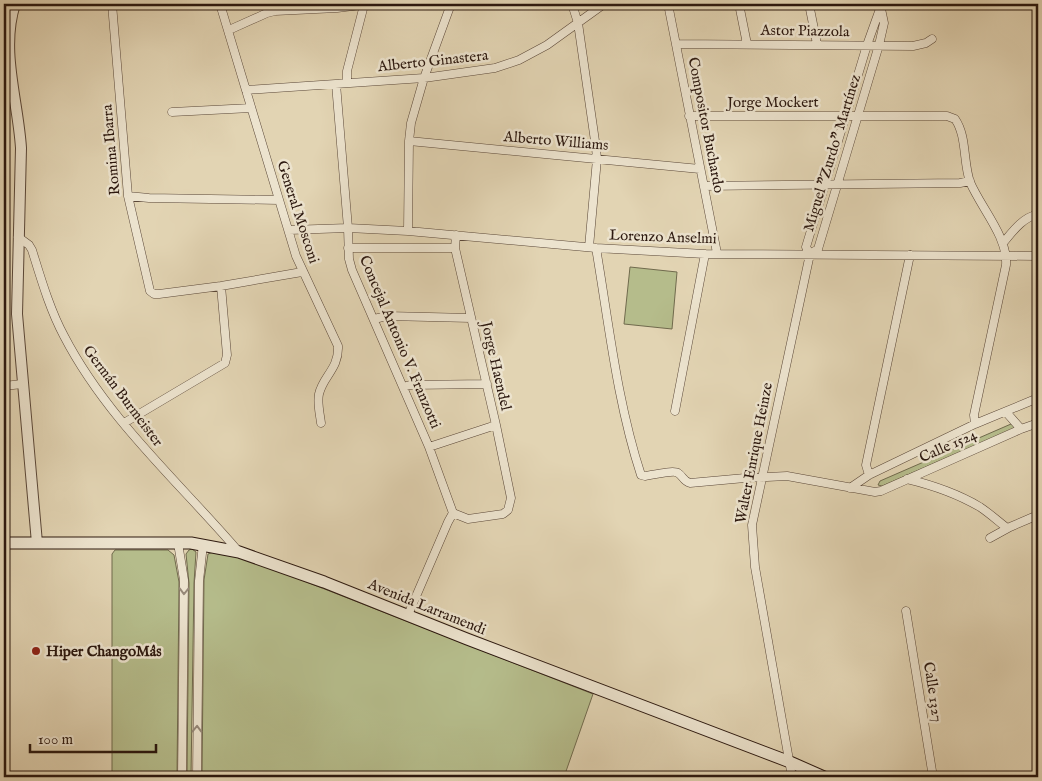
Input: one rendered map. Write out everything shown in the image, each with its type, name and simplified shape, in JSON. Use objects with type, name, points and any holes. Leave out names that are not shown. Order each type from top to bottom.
[{"type":"main road","name":"Avenida Larramendi","points":[[4,543],[178,543],[203,544],[239,552],[324,582],[790,762],[824,777]]},
{"type":"street","points":[[15,4],[8,20],[6,55],[20,132],[17,307],[22,384],[37,543]]},
{"type":"street","name":"Romina Ibarra","points":[[112,4],[128,196],[150,291],[154,294],[159,294],[221,286]]},
{"type":"street","name":"General Mosconi","points":[[220,4],[302,272],[338,346],[338,353],[332,371],[318,395],[321,423]]},
{"type":"street","points":[[229,30],[267,13],[367,4],[347,71],[347,83]]},
{"type":"street","points":[[408,231],[410,123],[451,4]]},
{"type":"street","points":[[572,4],[578,23],[597,159],[592,247],[612,353],[635,457],[641,475],[675,471],[686,482],[690,483],[762,476],[787,476],[850,488],[869,475],[976,424],[1038,398]]},
{"type":"street","name":"Alberto Ginastera","points":[[246,90],[424,78],[481,71],[506,65],[547,45],[604,4]]},
{"type":"street","name":"Compositor Buchardo","points":[[668,4],[717,253]]},
{"type":"street","points":[[739,4],[747,44]]},
{"type":"street","points":[[809,4],[817,44]]},
{"type":"street","name":"Miguel \"Zurdo\" Martínez","points":[[881,5],[884,27],[859,116],[818,249],[810,254],[806,247],[867,45],[881,5]]},
{"type":"street","name":"Astor Piazzola","points":[[676,44],[913,46],[926,43],[932,39]]},
{"type":"street","name":"Concejal Antonio V. Franzotti","points":[[336,84],[348,248],[352,270],[429,447],[453,513]]},
{"type":"street","points":[[172,112],[251,108]]},
{"type":"street","name":"Jorge Mockert","points":[[689,116],[947,116],[955,119],[958,124],[970,181]]},
{"type":"street","name":"Alberto Williams","points":[[409,141],[700,168]]},
{"type":"street","points":[[704,186],[960,183],[970,181],[1003,243],[1007,255],[974,415],[976,424]]},
{"type":"street","points":[[128,196],[279,200]]},
{"type":"street","points":[[1003,243],[1020,223],[1038,214]]},
{"type":"street","name":"Lorenzo Anselmi","points":[[289,230],[348,228],[408,231],[592,247],[705,254],[1038,256]]},
{"type":"street","name":"Jorge Haendel","points":[[453,513],[468,518],[503,514],[508,510],[511,498],[455,248],[456,234]]},
{"type":"street","name":"Germán Burmeister","points":[[18,237],[29,245],[32,250],[57,323],[93,382],[156,462],[212,520],[239,552]]},
{"type":"street","points":[[348,248],[455,248]]},
{"type":"street","points":[[675,411],[705,254]]},
{"type":"street","name":"Walter Enrique Heinze","points":[[792,777],[755,567],[752,526],[810,254]]},
{"type":"street","points":[[869,475],[866,465],[910,255]]},
{"type":"street","points":[[124,423],[225,362],[228,355],[221,286],[302,272]]},
{"type":"street","points":[[374,319],[387,316],[471,318]]},
{"type":"street","points":[[4,386],[22,384]]},
{"type":"street","points":[[403,386],[410,384],[487,384]]},
{"type":"street","points":[[1006,412],[1021,429]]},
{"type":"street","name":"Calle 1524","points":[[850,488],[881,491],[1038,423]]},
{"type":"street","points":[[429,447],[496,425]]},
{"type":"street","points":[[907,479],[921,482],[980,507],[1007,528]]},
{"type":"street","points":[[408,616],[453,513]]},
{"type":"street","points":[[990,538],[1007,528],[1038,516]]},
{"type":"street","points":[[178,543],[184,580],[182,777]]},
{"type":"street","points":[[197,777],[199,581],[203,544]]},
{"type":"street","name":"Calle 1327","points":[[906,611],[933,777]]},
{"type":"green space","points":[[630,267],[677,272],[672,329],[624,324]]},
{"type":"green space","points":[[1011,424],[1015,428],[882,486],[878,485],[880,481]]},
{"type":"green space","points":[[192,549],[196,552],[191,777],[187,777],[189,583],[186,554]]},
{"type":"green space","points":[[115,550],[168,550],[174,555],[179,582],[177,777],[112,777],[112,554]]},
{"type":"green space","points":[[216,551],[258,563],[593,694],[564,777],[202,777],[204,580],[208,554]]},
{"type":"place","name":"Hiper ChangoMâs","points":[[36,651]]}]
